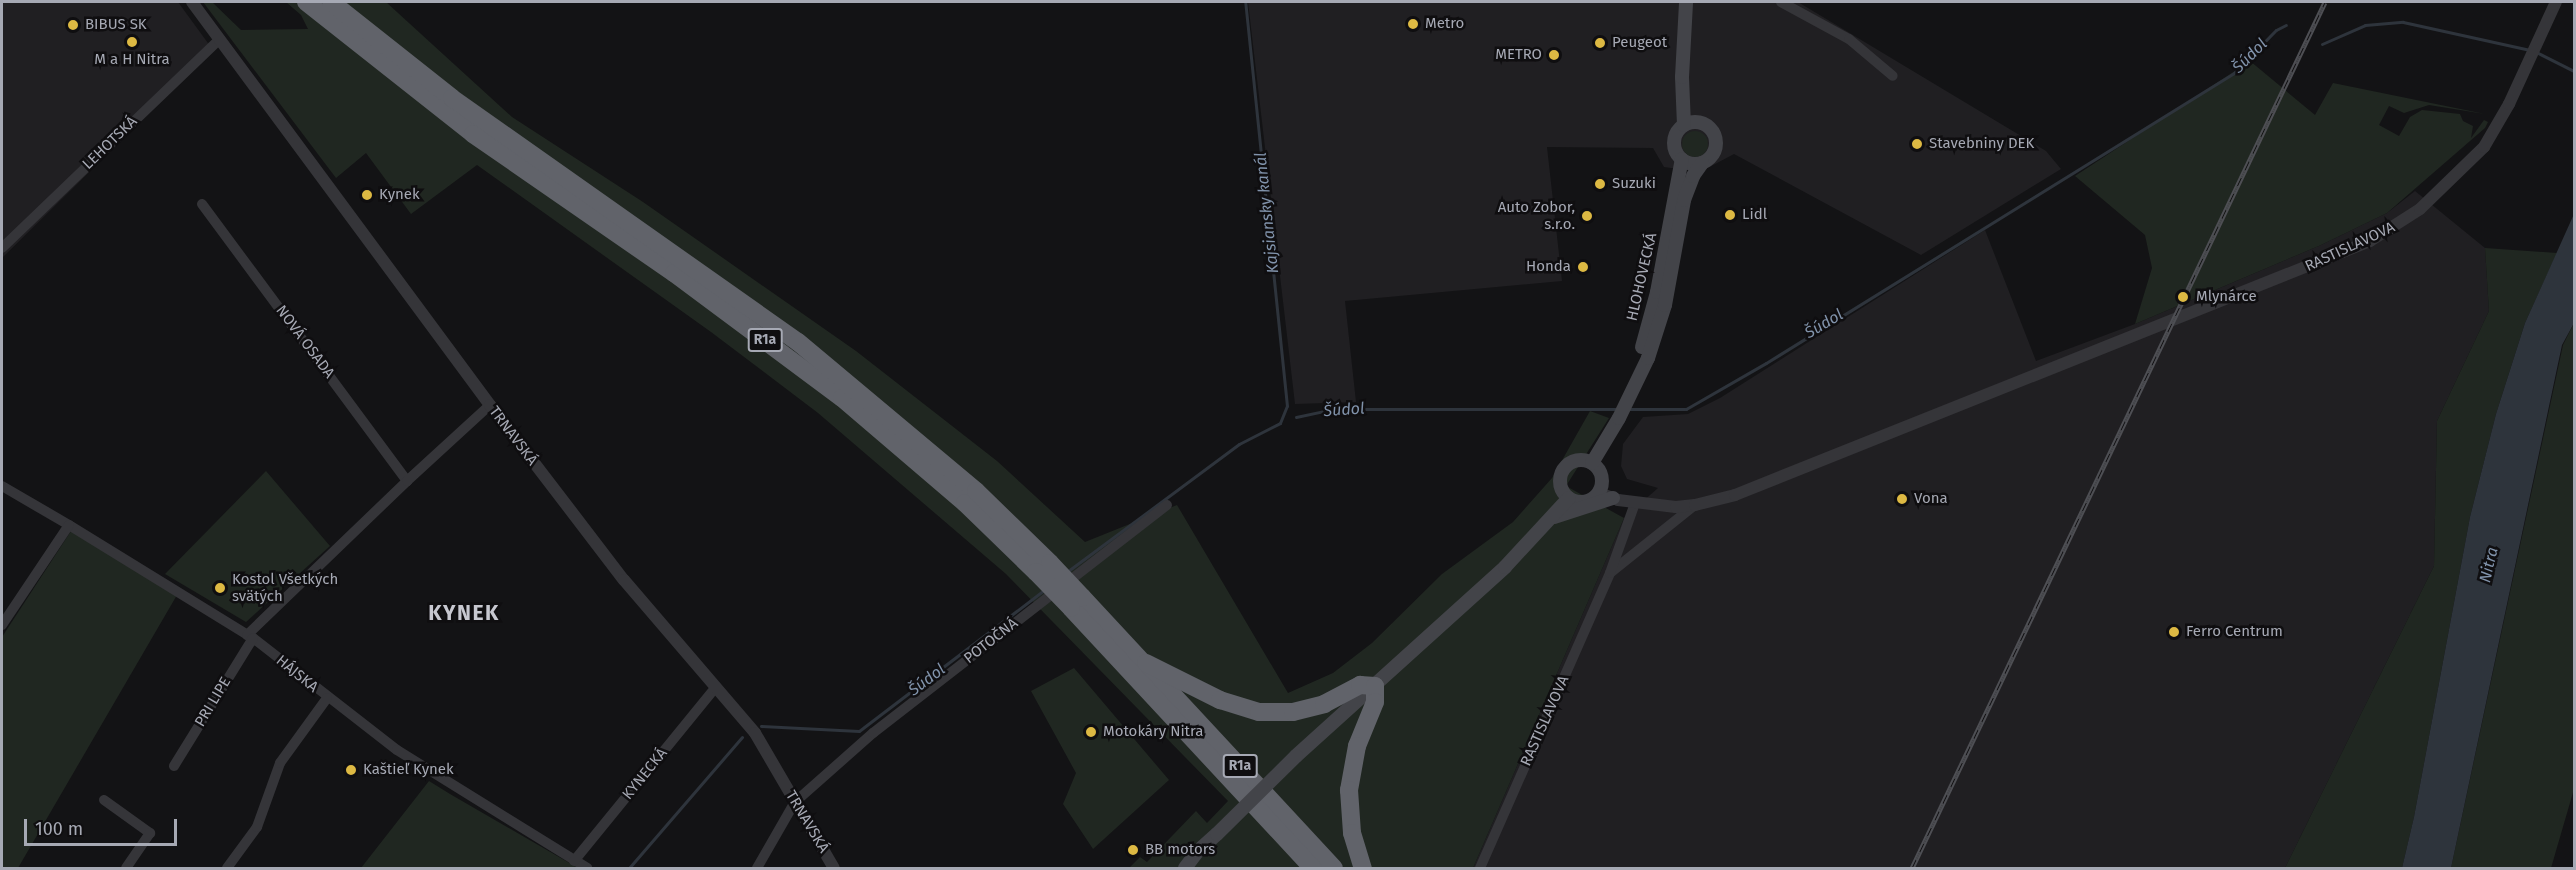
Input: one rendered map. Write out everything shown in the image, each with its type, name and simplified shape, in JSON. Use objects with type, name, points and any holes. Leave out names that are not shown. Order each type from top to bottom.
[{"type":"highway","name":"R1a","points":[[306,2],[473,134],[674,273],[842,398],[1043,568]]},
{"type":"highway","name":"R1a","points":[[331,2],[452,98],[798,342],[976,490],[1043,568],[1077,603],[1313,868]]},
{"type":"highway","name":"R1a","points":[[1077,603],[1146,663],[1334,868]]},
{"type":"highway","points":[[1146,663],[1220,700],[1259,712],[1293,712],[1324,704],[1360,686],[1375,686],[1375,702],[1357,746],[1349,790],[1352,833],[1363,868]]},
{"type":"main road","points":[[1682,77],[1699,123],[1709,129],[1715,139],[1714,150],[1702,163],[1691,164],[1682,159],[1677,154],[1674,141],[1684,126],[1682,77],[1686,2]]},
{"type":"main road","points":[[1684,126],[1699,123]]},
{"type":"main road","name":"HLOHOVECKÁ","points":[[1627,401],[1657,292],[1682,159]]},
{"type":"main road","name":"HLOHOVECKÁ","points":[[1627,401],[1648,358],[1674,261],[1684,200],[1693,176],[1702,163]]},
{"type":"main road","points":[[1592,463],[1627,401]]},
{"type":"main road","points":[[1577,460],[1592,463],[1601,475],[1599,493],[1586,502],[1569,498],[1561,487],[1562,471],[1577,460]]},
{"type":"main road","points":[[1185,868],[1198,852],[1296,756],[1505,567],[1554,517],[1569,498]]},
{"type":"main road","points":[[1554,517],[1613,498]]},
{"type":"street","name":"TRNAVSKÁ","points":[[192,2],[490,405],[624,580],[755,733],[834,868]]},
{"type":"street","points":[[1781,2],[1849,39],[1893,76]]},
{"type":"street","name":"RASTISLAVOVA","points":[[1599,493],[1635,503],[1676,507],[1695,505],[1771,482],[2370,241],[2402,223],[2420,209],[2484,147],[2509,104],[2556,2]]},
{"type":"street","name":"LEHOTSKÁ","points":[[2,248],[220,39]]},
{"type":"street","name":"NOVÁ OSADA","points":[[202,204],[407,481]]},
{"type":"street","points":[[250,637],[407,481],[490,405]]},
{"type":"street","name":"HÁJSKA","points":[[2,486],[250,637],[396,750],[587,868]]},
{"type":"street","name":"RASTISLAVOVA","points":[[1480,868],[1610,573],[1635,503]]},
{"type":"street","name":"POTOČNÁ","points":[[757,868],[795,802],[873,733],[1167,505]]},
{"type":"street","name":"RASTISLAVOVA","points":[[1610,573],[1695,505]]},
{"type":"street","points":[[2,625],[69,525]]},
{"type":"street","name":"PRI LIPE","points":[[174,766],[250,637]]},
{"type":"street","name":"KYNECKÁ","points":[[574,861],[716,687]]},
{"type":"street","points":[[227,868],[257,827],[280,764],[327,698]]},
{"type":"street","points":[[104,800],[150,833],[126,868]]},
{"type":"street","points":[[1179,868],[1198,852]]},
{"type":"shaded area","points":[[2,2],[178,2],[213,50],[2,258]]},
{"type":"shaded area","points":[[203,2],[212,2],[241,30],[308,29],[301,15],[286,2],[386,2],[512,117],[643,202],[856,351],[997,461],[1085,542],[1177,505],[1288,693],[1333,673],[1372,643],[1442,574],[1513,522],[1552,478],[1590,411],[1609,418],[1566,486],[1624,518],[1473,868],[1129,868],[1140,857],[1147,862],[1196,811],[1207,823],[1228,801],[1006,574],[818,413],[711,332],[477,165],[411,214],[366,153],[336,178]]},
{"type":"shaded area","points":[[1248,2],[1798,2],[2046,151],[2061,169],[1921,255],[1734,154],[1700,172],[1664,167],[1653,148],[1547,147],[1562,281],[1345,301],[1356,402],[1295,404]]},
{"type":"shaded area","points":[[2250,61],[2315,115],[2333,83],[2485,114],[2429,105],[2404,113],[2389,106],[2379,125],[2399,136],[2410,117],[2422,110],[2460,114],[2463,121],[2473,126],[2471,138],[2484,120],[2488,122],[2485,128],[2387,213],[2321,245],[2135,324],[2152,268],[2145,235],[2075,176]]},
{"type":"shaded area","points":[[1695,131],[1704,135],[1708,144],[1704,153],[1695,157],[1686,153],[1682,144],[1686,135]]},
{"type":"shaded area","points":[[2415,191],[2485,248],[2489,311],[2437,421],[2434,566],[2285,868],[1473,868],[1624,518],[1658,488],[1627,479],[1621,466],[1623,444],[1643,417],[1688,414],[1720,398],[1985,230],[2036,361],[2135,324],[2321,245],[2387,213]]},
{"type":"shaded area","points":[[2485,248],[2557,253],[2525,323],[2496,414],[2470,517],[2414,817],[2402,868],[2285,868],[2434,566],[2437,421],[2489,311]]},
{"type":"shaded area","points":[[2574,323],[2574,789],[2551,868],[2451,868],[2563,345]]},
{"type":"shaded area","points":[[266,471],[330,546],[246,622],[165,574]]},
{"type":"shaded area","points":[[71,531],[177,595],[18,868],[2,868],[2,637]]},
{"type":"shaded area","name":"Motokáry Nitra","points":[[1074,668],[1169,780],[1093,849],[1063,804],[1076,773],[1031,691]]},
{"type":"shaded area","points":[[429,781],[450,794],[578,868],[361,868]]},
{"type":"water","name":"Nitra","points":[[2574,214],[2574,323],[2562,345],[2451,868],[2402,868],[2414,817],[2470,517],[2496,414],[2525,323]]},
{"type":"waterway","name":"Kajsiansky kanál","points":[[1068,571],[1239,444],[1280,423],[1287,406],[1245,2]]},
{"type":"waterway","name":"Šúdol","points":[[2322,44],[2365,25],[2403,22],[2530,50]]},
{"type":"waterway","name":"Šúdol","points":[[1627,409],[1686,409],[1766,363],[2234,73],[2276,30],[2286,25]]},
{"type":"waterway","name":"Šúdol","points":[[2536,52],[2574,71]]},
{"type":"waterway","name":"Šúdol","points":[[1296,417],[1328,410],[1363,409],[1617,409]]},
{"type":"waterway","name":"Šúdol","points":[[761,726],[859,731],[1044,590]]},
{"type":"waterway","name":"Šúdol","points":[[629,868],[742,737]]},
{"type":"railway","points":[[1912,868],[2325,2]]},
{"type":"place","name":"Metro","points":[[1413,24]]},
{"type":"place","name":"BIBUS SK","points":[[73,25]]},
{"type":"place","name":"M a H Nitra","points":[[132,42]]},
{"type":"place","name":"Peugeot","points":[[1600,43]]},
{"type":"place","name":"METRO","points":[[1554,55]]},
{"type":"place","name":"Stavebniny DEK","points":[[1917,144]]},
{"type":"place","name":"Suzuki","points":[[1600,184]]},
{"type":"place","name":"Kynek","points":[[367,195]]},
{"type":"place","name":"Lidl","points":[[1730,215]]},
{"type":"place","name":"Auto Zobor, s.r.o.","points":[[1587,216]]},
{"type":"place","name":"Honda","points":[[1583,267]]},
{"type":"place","name":"Mlynárce","points":[[2183,297]]},
{"type":"place","name":"Vona","points":[[1902,499]]},
{"type":"place","name":"Kostol Všetkých svätých","points":[[220,588]]},
{"type":"place","name":"Ferro Centrum","points":[[2174,632]]},
{"type":"place","name":"Motokáry Nitra","points":[[1091,732]]},
{"type":"place","name":"Kaštieľ Kynek","points":[[351,770]]},
{"type":"place","name":"BB motors","points":[[1133,850]]},
{"type":"district","name":"KYNEK","points":[[464,613]]}]
